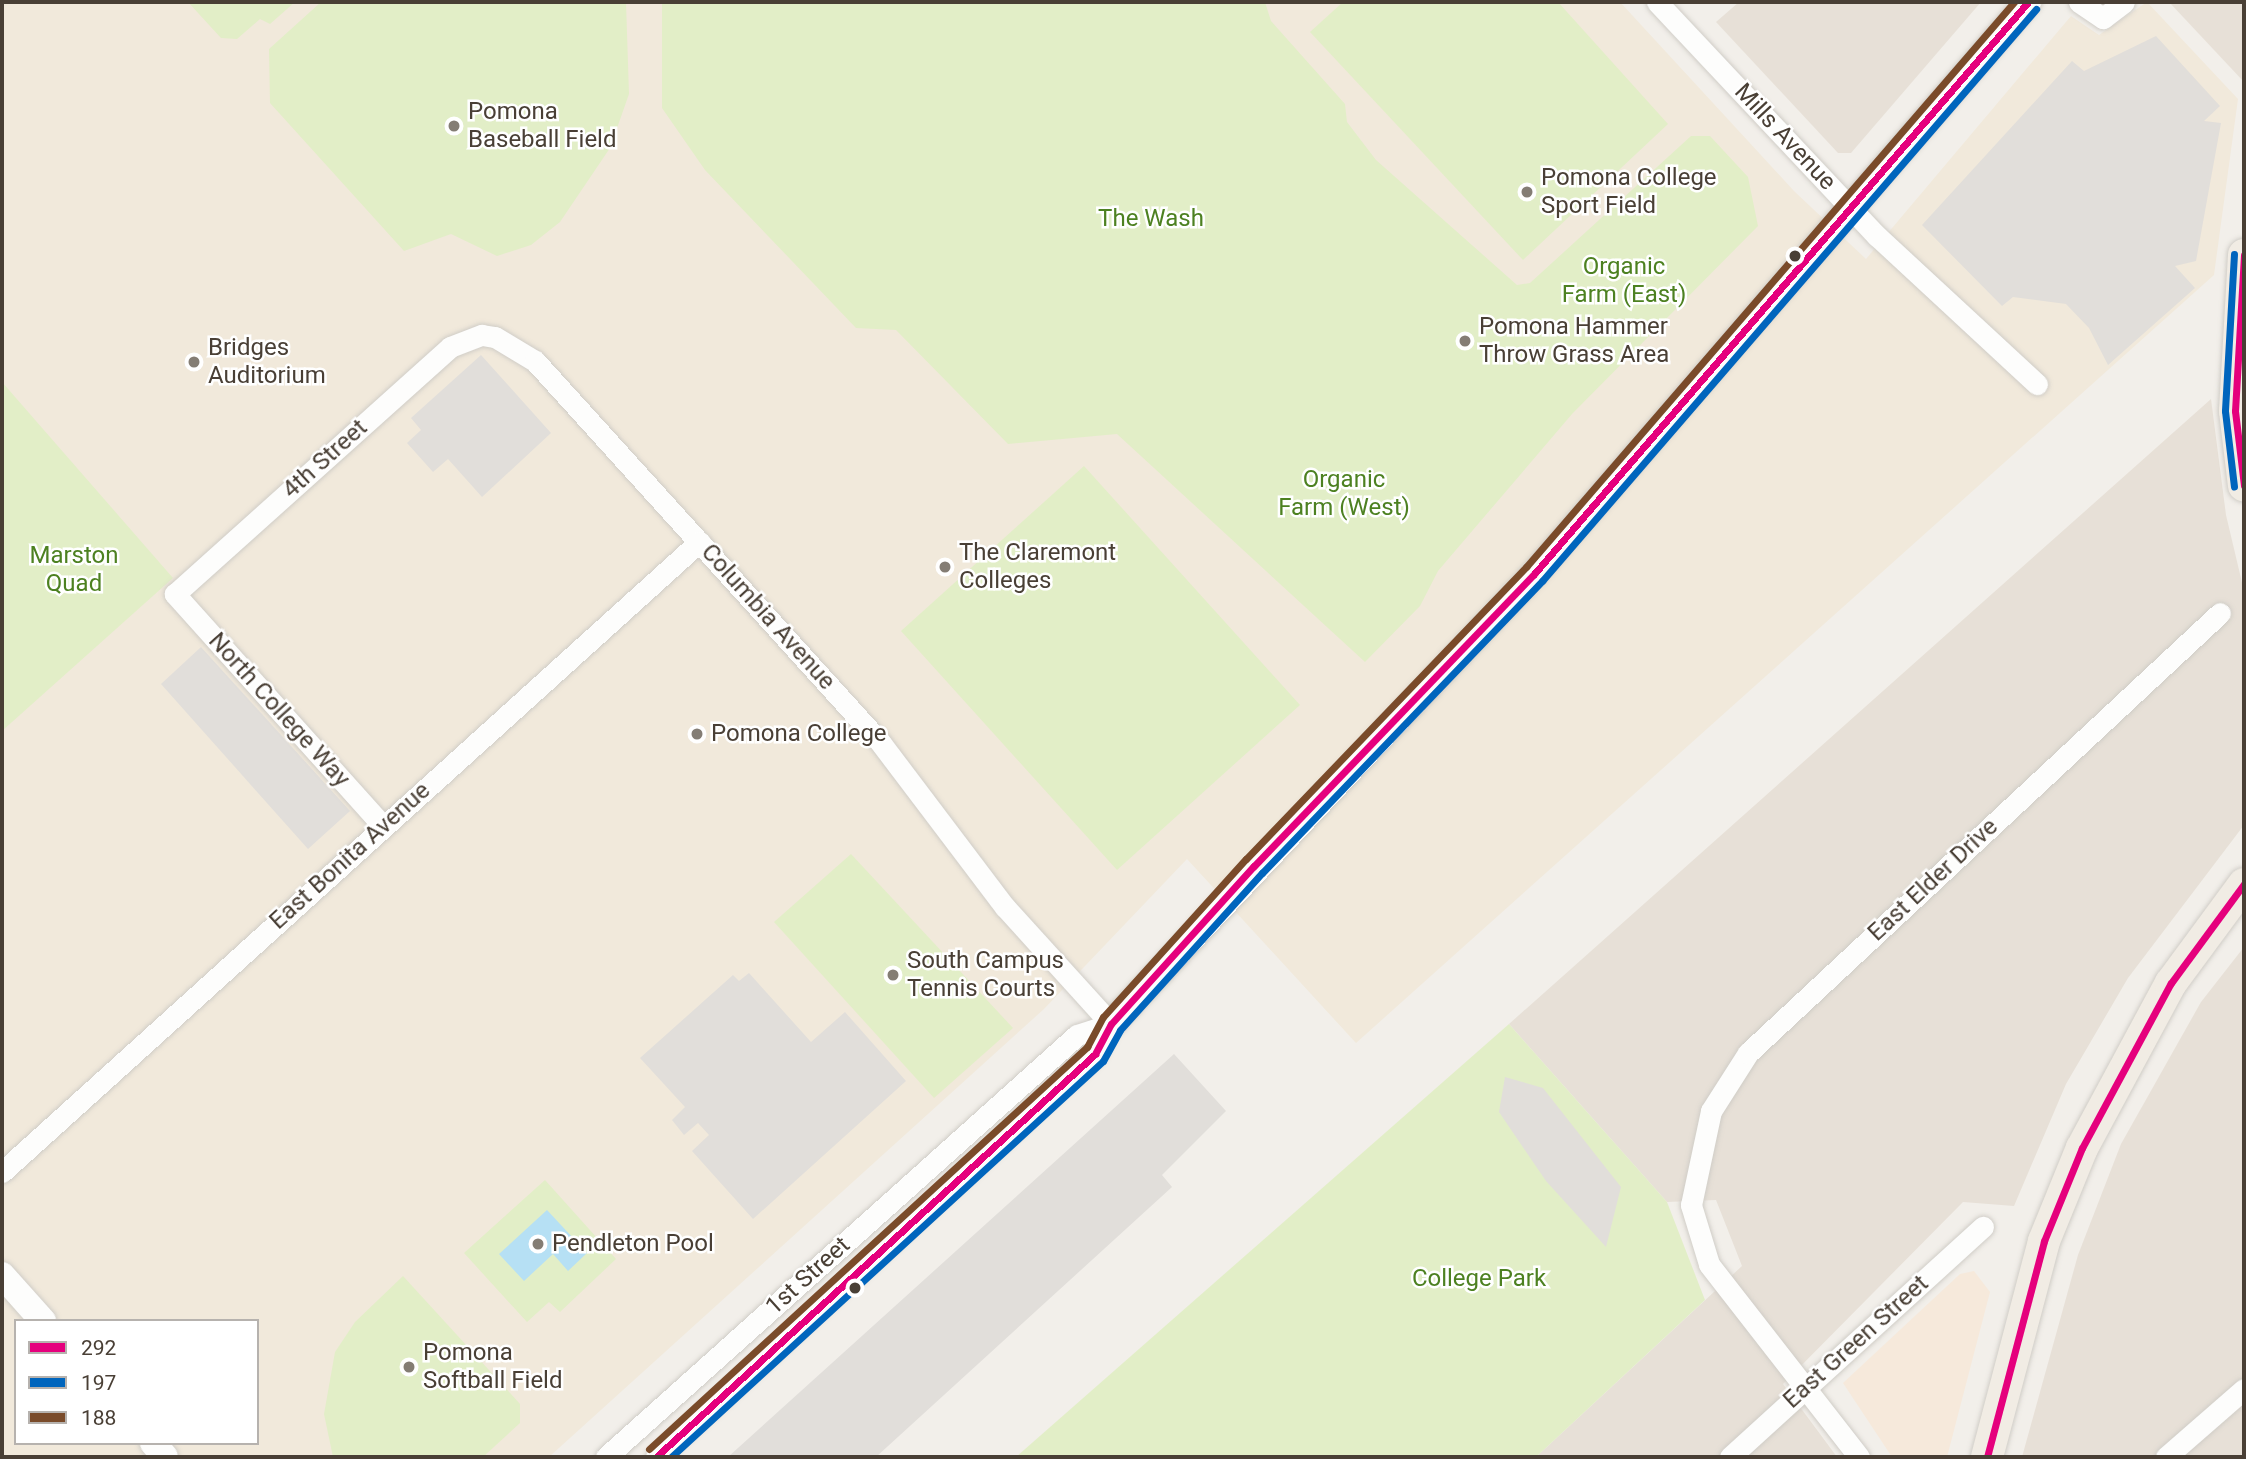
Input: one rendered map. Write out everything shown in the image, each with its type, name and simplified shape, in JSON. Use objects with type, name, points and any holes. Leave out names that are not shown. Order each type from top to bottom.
[{"type":"main road","points":[[2244,255],[2235,411],[2244,485]]},
{"type":"main road","points":[[1987,1457],[2044,1241],[2082,1148],[2171,984],[2244,884]]},
{"type":"street","name":"Mills Avenue","points":[[1657,2],[1851,208],[1971,328],[2037,384]]},
{"type":"street","name":"1st Street","points":[[656,1457],[1095,1054],[1111,1024],[1534,574],[2028,2]]},
{"type":"street","points":[[2079,2],[2103,18],[2124,2]]},
{"type":"street","name":"Columbia Avenue","points":[[482,335],[508,342],[535,361],[880,742],[1005,907],[1111,1024]]},
{"type":"street","name":"4th Street","points":[[175,594],[450,347],[482,335]]},
{"type":"street","name":"East Bonita Avenue","points":[[2,1172],[699,542]]},
{"type":"street","name":"North College Way","points":[[175,594],[383,825]]},
{"type":"street","name":"East Elder Drive","points":[[1859,1457],[1806,1385],[1709,1264],[1693,1221],[1692,1179],[1711,1111],[1748,1053],[2220,613]]},
{"type":"street","name":"1st Street","points":[[606,1457],[1077,1035],[1111,1024]]},
{"type":"street","name":"East Green Street","points":[[1730,1457],[1806,1385],[1983,1227]]},
{"type":"street","points":[[2,1275],[41,1319]]},
{"type":"street","points":[[2166,1457],[2244,1389]]},
{"type":"shaded area","name":"The Claremont Colleges","points":[[2,2],[1620,2],[1794,191],[1866,259],[2071,16],[2099,35],[2147,2],[2238,99],[2214,275],[1356,1043],[1187,859],[1044,1009],[549,1457],[2,1457]]},
{"type":"shaded area","points":[[1739,2],[1981,2],[1851,153],[1838,153],[1716,22]]},
{"type":"shaded area","points":[[2169,2],[2244,2],[2244,82]]},
{"type":"shaded area","points":[[2156,36],[2220,106],[2204,121],[2221,123],[2196,261],[2175,266],[2195,288],[2108,365],[2089,328],[2066,304],[2013,297],[2002,306],[1922,225],[2072,61],[2084,71]]},
{"type":"shaded area","points":[[481,355],[551,433],[482,497],[448,459],[433,472],[407,443],[421,430],[411,418]]},
{"type":"shaded area","points":[[2211,399],[2226,515],[2244,591],[2244,825],[2128,978],[2066,1084],[2014,1206],[1963,1202],[1783,1384],[1837,1457],[1536,1457],[1742,1266],[1716,1200],[1667,1202],[1509,1024]]},
{"type":"shaded area","points":[[201,647],[350,811],[308,849],[161,684]]},
{"type":"shaded area","points":[[2244,947],[2244,1457],[2022,1457],[2078,1255],[2121,1144],[2201,1002]]},
{"type":"shaded area","points":[[749,973],[811,1042],[845,1012],[906,1081],[753,1219],[692,1151],[709,1135],[698,1123],[684,1135],[672,1120],[685,1107],[640,1058],[733,975],[739,981]]},
{"type":"shaded area","points":[[1174,1054],[1226,1111],[1162,1175],[1172,1187],[876,1457],[728,1457]]},
{"type":"shaded area","points":[[1505,1077],[1543,1088],[1621,1187],[1606,1247],[1546,1181],[1499,1112]]},
{"type":"shaded area","points":[[1974,1271],[1990,1292],[1947,1457],[1892,1457],[1843,1383],[1960,1274]]},
{"type":"green space","points":[[188,2],[295,2],[270,24],[260,19],[237,39],[221,38]]},
{"type":"green space","name":"Pomona Baseball Field","points":[[321,2],[626,2],[629,94],[610,148],[560,222],[531,245],[497,256],[451,234],[404,251],[270,103],[269,49]]},
{"type":"green space","name":"The Wash","points":[[662,2],[1265,2],[1271,21],[1345,104],[1347,122],[1376,160],[1517,285],[1530,283],[1691,136],[1710,136],[1748,177],[1758,226],[1572,414],[1438,571],[1420,606],[1365,662],[1117,434],[1008,444],[896,330],[856,328],[705,170],[662,108]]},
{"type":"green space","name":"Pomona College Sport Field","points":[[1343,2],[1558,2],[1668,124],[1523,260],[1310,32]]},
{"type":"green space","name":"Marston Quad","points":[[2,382],[173,578],[2,731]]},
{"type":"green space","points":[[1084,466],[1300,705],[1117,870],[901,631]]},
{"type":"green space","name":"South Campus Tennis Courts","points":[[851,854],[1013,1028],[934,1098],[774,922]]},
{"type":"green space","name":"College Park","points":[[1509,1024],[1667,1202],[1705,1300],[1536,1457],[1016,1457]]},
{"type":"green space","name":"Pendleton Pool","points":[[545,1180],[616,1259],[560,1312],[549,1302],[527,1322],[464,1253]]},
{"type":"green space","name":"Pomona Softball Field","points":[[403,1276],[520,1404],[520,1423],[483,1457],[333,1457],[324,1414],[335,1352],[355,1322]]},
{"type":"water","points":[[547,1210],[587,1253],[568,1271],[553,1254],[524,1281],[499,1254]]},
{"type":"transit line","name":"188","points":[[649,1449],[1087,1047],[1103,1017],[1246,859],[1526,567],[2014,2]]},
{"type":"transit line","name":"292","points":[[656,1457],[1095,1054],[1111,1024],[1254,866],[1534,574],[2028,2]]},
{"type":"transit line","name":"197","points":[[671,1457],[1103,1061],[1120,1030],[1262,873],[1542,581],[2036,9]]},
{"type":"transit line","name":"197","points":[[2234,254],[2225,411],[2234,486]]},
{"type":"transit line","name":"292","points":[[2244,255],[2235,411],[2244,485]]},
{"type":"transit line","name":"292","points":[[1987,1457],[2044,1241],[2082,1148],[2171,983],[2244,884]]},
{"type":"place","name":"Pomona Baseball Field","points":[[454,126]]},
{"type":"place","name":"Pomona College Sport Field","points":[[1527,192]]},
{"type":"place","name":"Pomona Hammer Throw Grass Area","points":[[1465,341]]},
{"type":"place","name":"Bridges Auditorium","points":[[194,362]]},
{"type":"place","name":"The Claremont Colleges","points":[[945,567]]},
{"type":"place","name":"Pomona College","points":[[697,734]]},
{"type":"place","name":"South Campus Tennis Courts","points":[[893,975]]},
{"type":"place","name":"Pendleton Pool","points":[[538,1244]]},
{"type":"place","name":"Pomona Softball Field","points":[[409,1367]]},
{"type":"park label","name":"Organic Farm (East)","points":[[1624,281]]},
{"type":"park label","name":"Organic Farm (West)","points":[[1344,494]]}]
